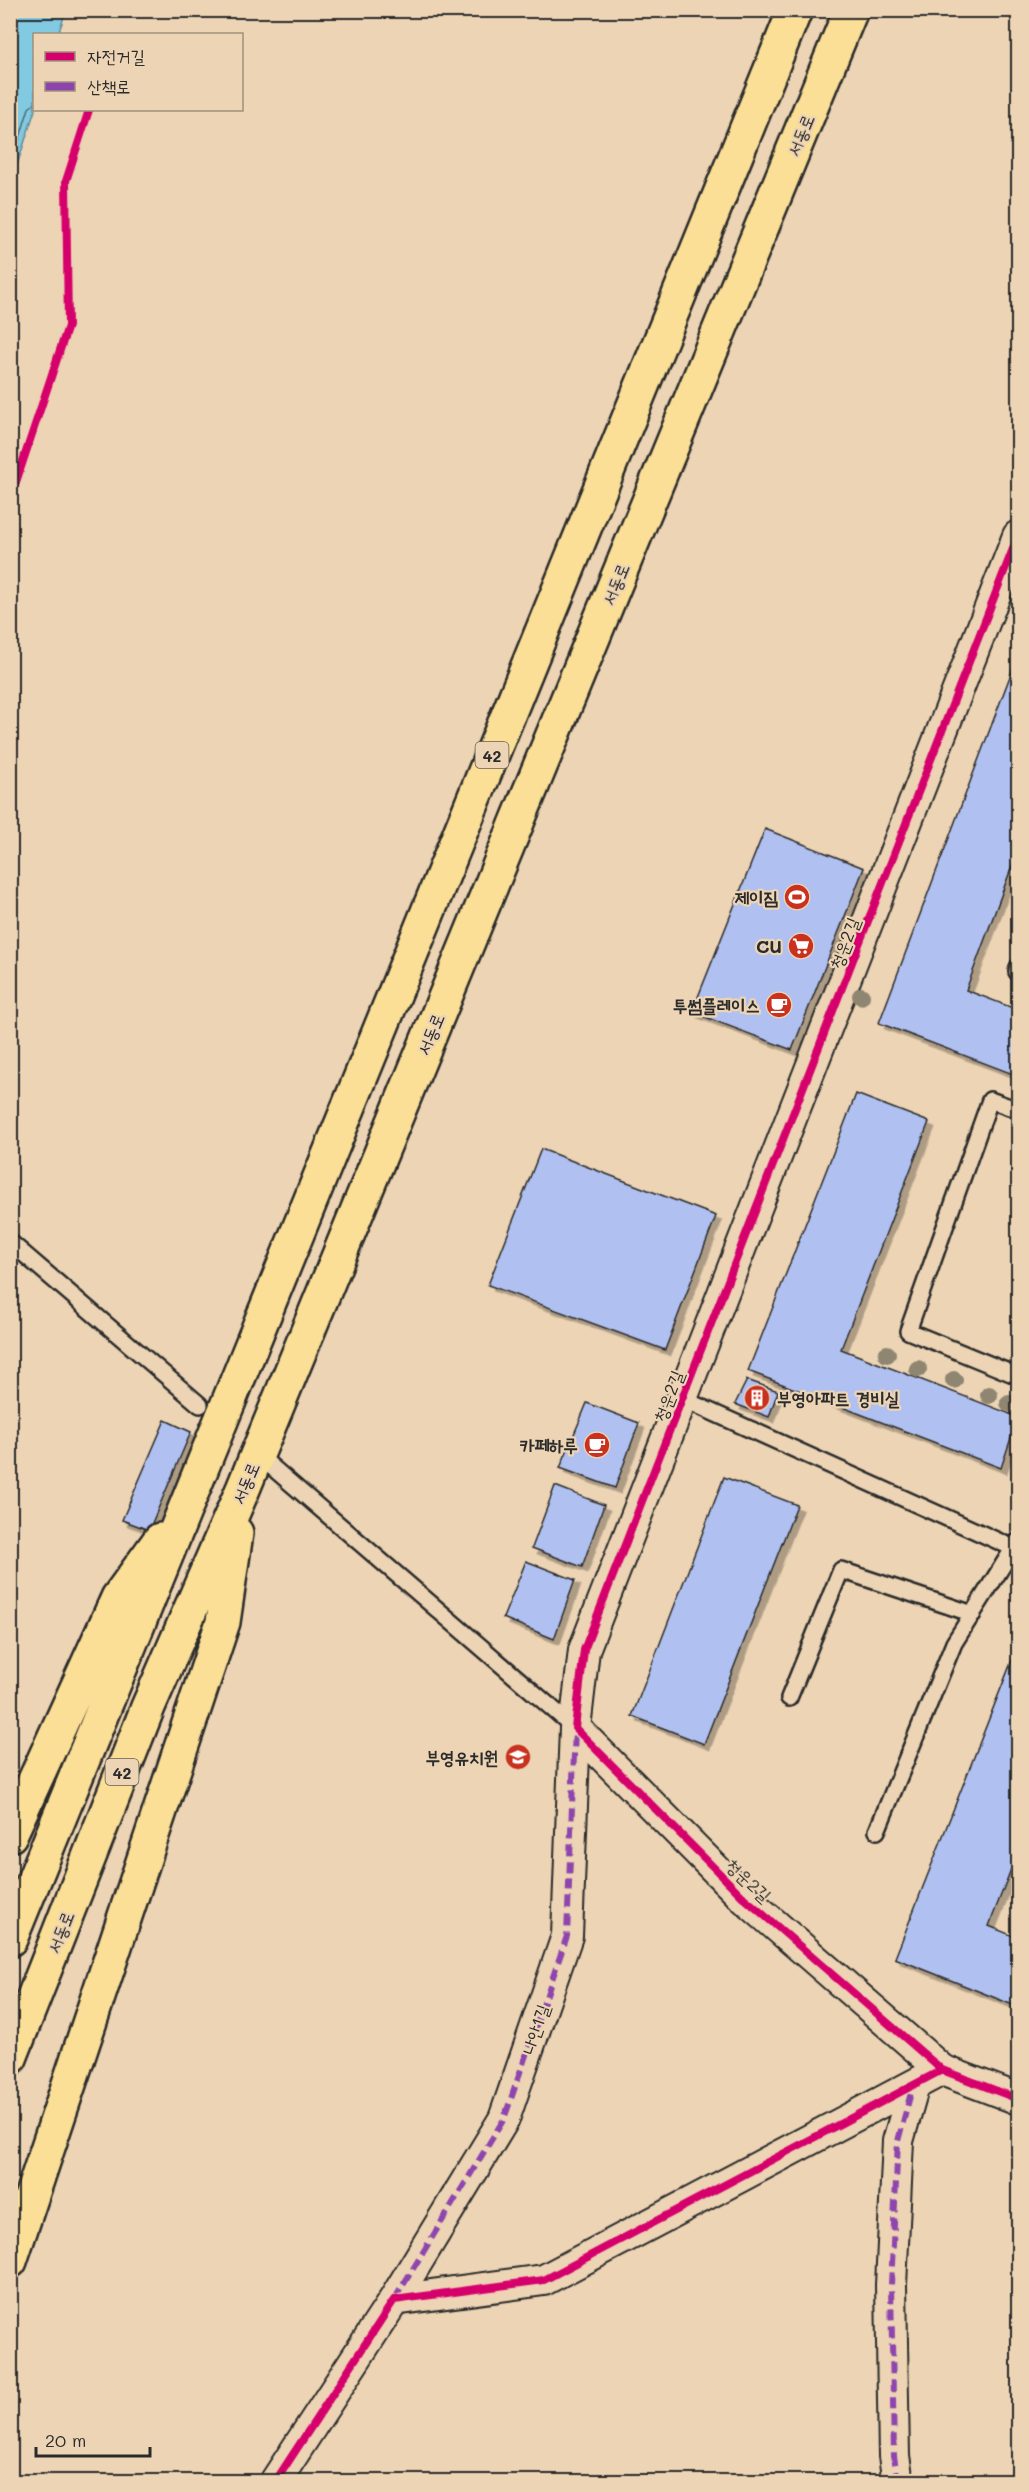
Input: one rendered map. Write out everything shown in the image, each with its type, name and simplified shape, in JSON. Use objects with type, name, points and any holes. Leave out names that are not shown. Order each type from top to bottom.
[{"type":"main road","name":"42","points":[[10,1939],[795,10]]},
{"type":"main road","name":"서동로","points":[[10,2058],[148,1707],[243,1489],[851,10]]},
{"type":"main road","points":[[10,2261],[223,1622],[243,1489]]},
{"type":"main road","points":[[10,1835],[118,1598],[189,1499]]},
{"type":"street","name":"청운2길","points":[[1018,536],[1012,569],[584,1650],[575,1728],[742,1896],[942,2070],[1018,2099]]},
{"type":"street","name":"나안1길","points":[[275,2481],[394,2300],[504,2119],[567,1936],[575,1728]]},
{"type":"street","points":[[394,2300],[544,2280],[942,2070]]},
{"type":"street","points":[[898,2481],[894,2456],[891,2285],[898,2141],[914,2085]]},
{"type":"lane","points":[[1018,1110],[990,1100],[908,1331],[1018,1376]]},
{"type":"lane","points":[[10,1242],[200,1405]]},
{"type":"lane","points":[[683,1400],[1017,1547],[954,1642],[877,1831]]},
{"type":"lane","points":[[265,1461],[575,1728]]},
{"type":"lane","points":[[789,1698],[841,1570],[973,1614]]},
{"type":"water","points":[[11,10],[66,11],[58,33],[33,33],[35,111],[17,165],[11,332]]},
{"type":"building","points":[[1018,655],[1018,850],[966,990],[1018,1010],[1018,1076],[879,1023]]},
{"type":"building","points":[[765,829],[864,868],[792,1050],[692,1012]]},
{"type":"building","points":[[856,1094],[929,1122],[841,1349],[1018,1417],[1001,1468],[748,1371]]},
{"type":"building","points":[[541,1149],[716,1216],[665,1350],[488,1285]]},
{"type":"building","name":"부영아파트 경비실","points":[[747,1380],[778,1391],[769,1417],[735,1404]]},
{"type":"building","points":[[587,1403],[639,1423],[615,1488],[560,1468]]},
{"type":"building","points":[[165,1420],[191,1432],[149,1530],[122,1520]]},
{"type":"building","points":[[724,1477],[797,1505],[704,1744],[632,1716]]},
{"type":"building","points":[[555,1486],[604,1505],[582,1567],[532,1548]]},
{"type":"building","points":[[526,1561],[575,1580],[554,1639],[503,1618]]},
{"type":"building","points":[[1018,1645],[1018,1851],[989,1926],[1018,1938],[1018,2007],[895,1958]]},
{"type":"marked path","points":[[394,2300],[504,2119],[567,1936],[575,1728]]},
{"type":"marked path","points":[[898,2482],[894,2456],[891,2285],[898,2141],[913,2085]]},
{"type":"cycle path","points":[[10,500],[68,326],[66,181],[89,111]]},
{"type":"cycle path","points":[[1018,536],[584,1650],[575,1728],[742,1896],[942,2070],[1018,2099]]},
{"type":"cycle path","points":[[275,2482],[394,2300],[544,2280],[942,2070]]},
{"type":"place","name":"제이짐","points":[[797,897]]},
{"type":"place","name":"CU","points":[[801,946]]},
{"type":"place","name":"투썸플레이스","points":[[779,1005]]},
{"type":"place","name":"부영아파트 경비실","points":[[757,1398]]},
{"type":"place","name":"카페하루","points":[[597,1445]]},
{"type":"place","name":"부영유치원","points":[[518,1757]]}]
